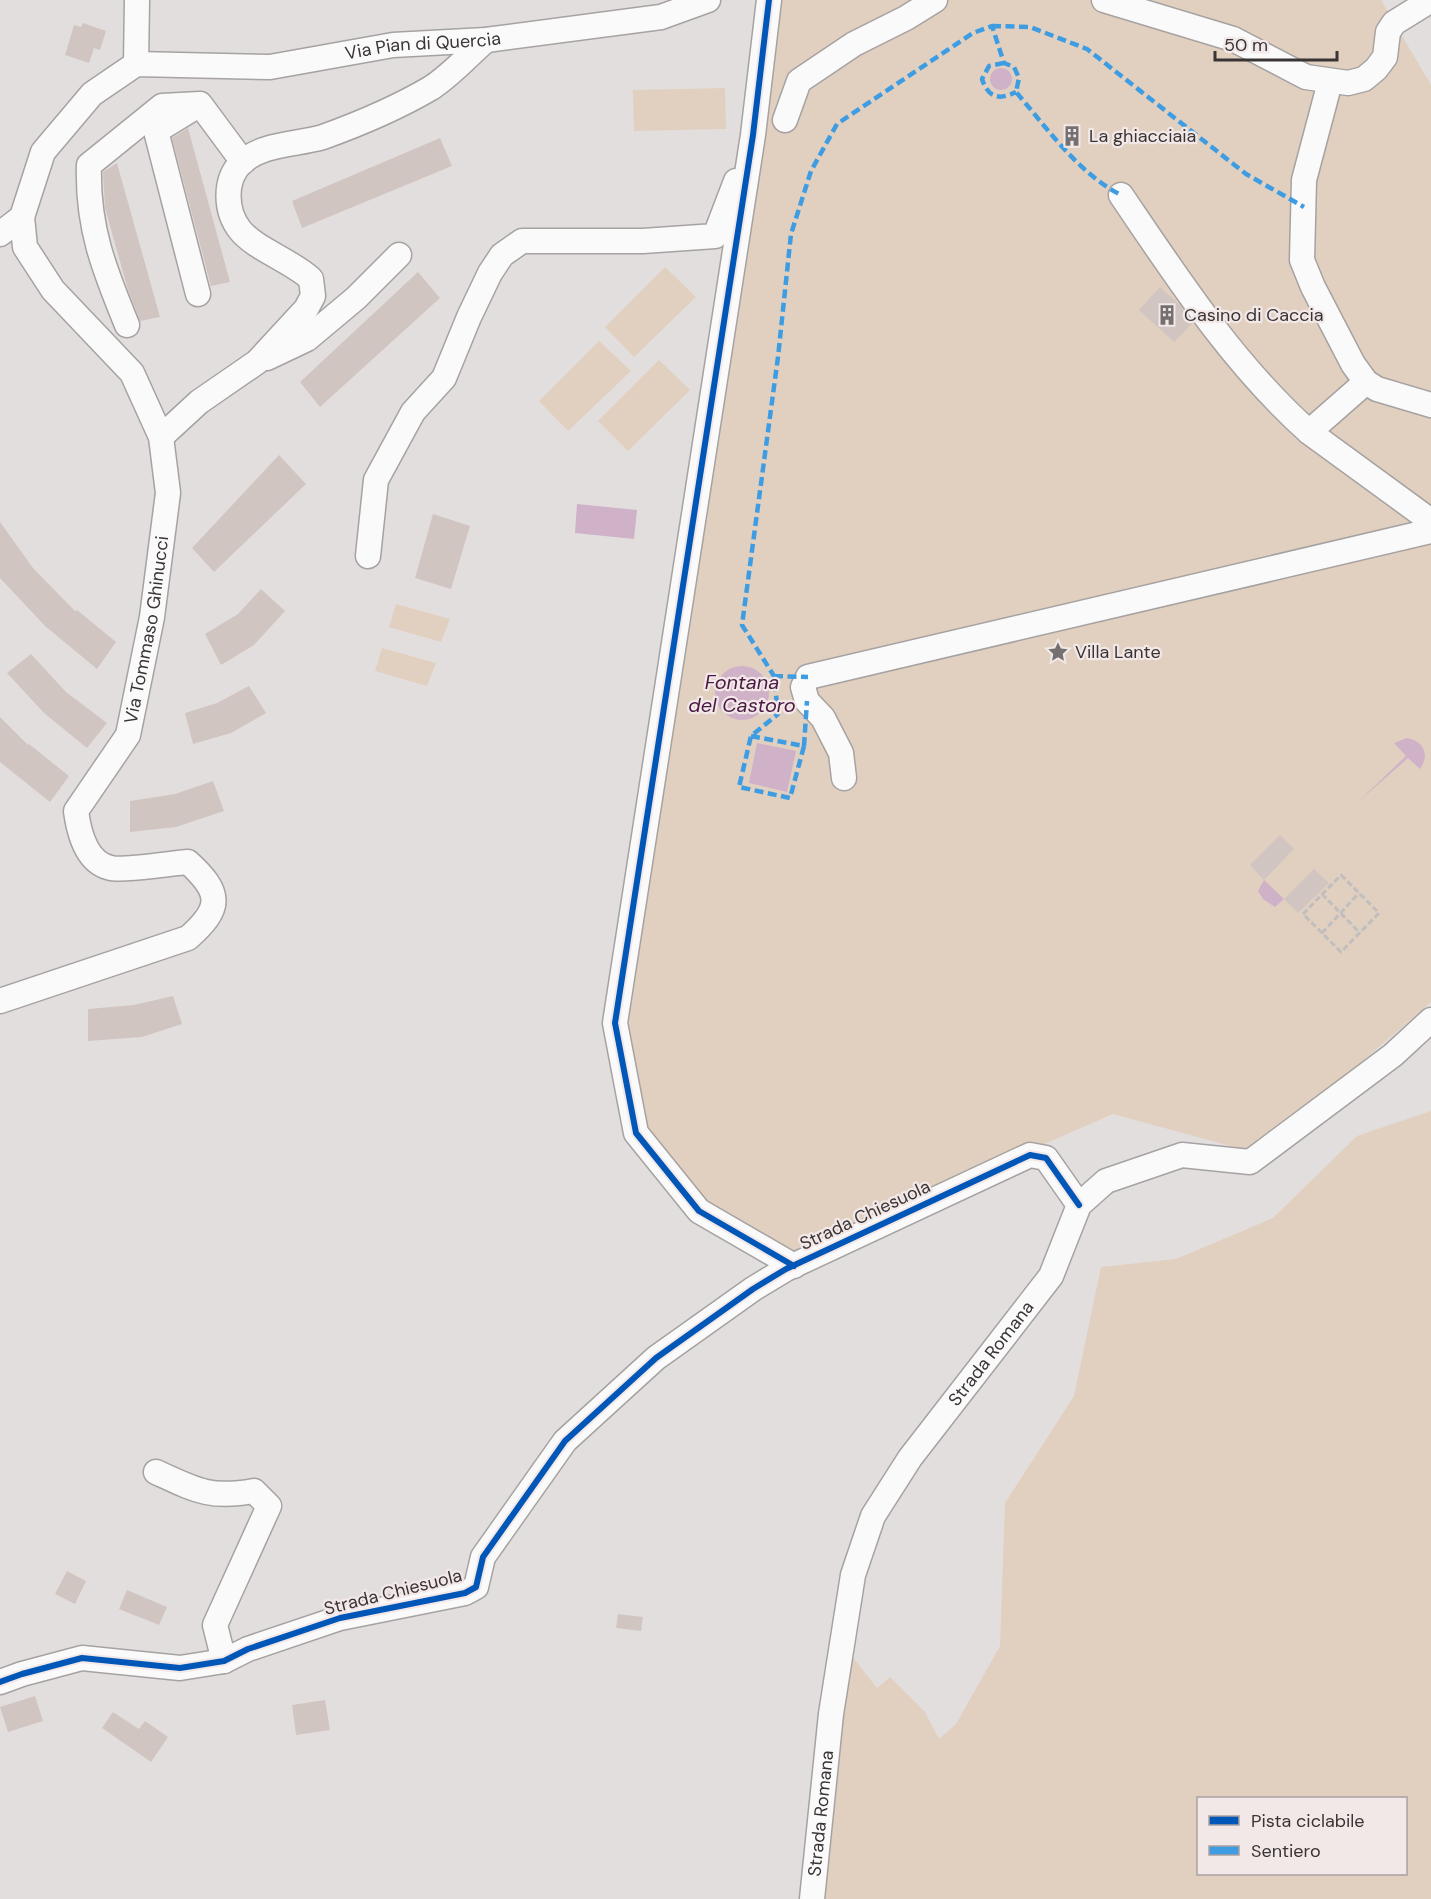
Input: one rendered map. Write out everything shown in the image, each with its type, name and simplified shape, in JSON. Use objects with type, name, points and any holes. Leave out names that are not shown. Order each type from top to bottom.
[{"type":"street","points":[[0,234],[22,217],[43,152],[92,94],[136,64],[136,0]]},
{"type":"street","name":"Via Pian di Quercia","points":[[136,64],[270,67],[393,45],[486,40],[661,17],[708,0]]},
{"type":"street","points":[[769,0],[753,135],[615,1023],[636,1133],[699,1211],[794,1266]]},
{"type":"street","points":[[785,120],[799,81],[854,44],[906,18],[935,0]]},
{"type":"street","points":[[1104,0],[1233,39],[1306,77],[1347,83],[1364,79],[1376,69],[1384,57],[1388,32],[1394,23],[1431,0]]},
{"type":"street","points":[[257,362],[306,309],[313,296],[311,279],[299,268],[240,231],[232,213],[228,193],[232,173],[243,162],[265,149],[321,137],[384,112],[432,87],[486,40]]},
{"type":"street","points":[[1330,82],[1304,180],[1302,260],[1313,287],[1353,364],[1366,382],[1377,389],[1431,405]]},
{"type":"street","points":[[200,104],[243,162]]},
{"type":"street","points":[[198,294],[156,131],[200,104]]},
{"type":"street","points":[[127,325],[100,261],[88,199],[89,165],[162,106],[200,104]]},
{"type":"street","points":[[368,556],[376,480],[412,412],[444,378],[473,308],[490,273],[502,255],[522,241],[643,241],[715,236],[753,135]]},
{"type":"street","points":[[1121,195],[1217,335],[1258,381],[1309,432],[1431,521]]},
{"type":"street","name":"Via Tommaso Ghinucci","points":[[0,1000],[188,938],[209,920],[214,899],[205,878],[188,862],[111,868],[92,856],[79,836],[76,811],[128,735],[152,617],[168,493],[161,437],[132,373],[53,290],[25,247],[22,217]]},
{"type":"street","points":[[161,437],[199,402],[257,362],[307,339],[356,298],[399,255]]},
{"type":"street","points":[[1309,432],[1366,382]]},
{"type":"street","points":[[844,778],[841,753],[823,717],[807,701],[803,687],[808,677],[1431,531]]},
{"type":"street","name":"Strada Romana","points":[[812,1899],[831,1714],[849,1598],[853,1575],[873,1516],[910,1458],[1051,1276],[1079,1205],[1106,1181],[1182,1155],[1250,1162],[1393,1055],[1431,1020]]},
{"type":"street","name":"Strada Chiesuola","points":[[0,1682],[82,1658],[180,1668],[224,1660],[248,1649],[340,1618],[465,1593],[476,1587],[483,1557],[566,1441],[656,1359],[753,1289],[794,1266],[1030,1155],[1046,1158],[1079,1205]]},
{"type":"street","points":[[156,1472],[200,1492],[226,1496],[254,1491],[269,1506],[215,1625],[224,1660]]},
{"type":"path","points":[[1341,874],[1379,913],[1341,952],[1303,914],[1322,894],[1341,874]]},
{"type":"path","points":[[1322,933],[1359,893]]},
{"type":"path","points":[[1322,894],[1360,933]]},
{"type":"shaded area","name":"Villa Lante","points":[[773,0],[1381,0],[1431,85],[1431,1002],[1256,1153],[1113,1114],[952,1184],[797,1257],[702,1206],[643,1132],[627,1027],[738,303]]},
{"type":"shaded area","points":[[725,88],[726,129],[634,131],[633,90]]},
{"type":"shaded area","points":[[665,267],[696,297],[634,357],[605,327]]},
{"type":"shaded area","points":[[599,341],[631,371],[568,431],[539,401]]},
{"type":"shaded area","points":[[659,360],[690,390],[628,451],[598,421]]},
{"type":"shaded area","points":[[396,604],[450,619],[441,642],[389,627]]},
{"type":"shaded area","points":[[382,648],[436,663],[427,686],[375,671]]},
{"type":"shaded area","points":[[1431,1111],[1431,1899],[818,1899],[848,1651],[877,1688],[890,1677],[925,1712],[939,1739],[956,1724],[1000,1646],[1005,1503],[1074,1396],[1101,1267],[1176,1259],[1273,1218],[1357,1136]]},
{"type":"water","points":[[1001,68],[1009,71],[1012,79],[1009,87],[1001,90],[993,87],[990,79],[993,71]]},
{"type":"water","points":[[577,504],[637,510],[634,539],[575,533]]},
{"type":"water","name":"Fontana del Castoro","points":[[742,666],[752,668],[761,674],[767,683],[769,693],[767,703],[761,712],[752,718],[742,720],[732,718],[723,712],[717,703],[715,693],[717,683],[723,674],[732,668]]},
{"type":"water","points":[[1407,738],[1418,742],[1424,749],[1425,759],[1420,769],[1408,758],[1358,802],[1406,756],[1394,743]]},
{"type":"water","points":[[757,743],[796,751],[787,792],[749,783]]},
{"type":"water","points":[[1264,880],[1284,899],[1275,907],[1263,899],[1258,891]]},
{"type":"building","points":[[83,23],[106,31],[100,50],[94,48],[89,63],[65,55],[74,25],[81,27]]},
{"type":"building","points":[[188,128],[230,282],[211,286],[172,138]]},
{"type":"building","name":"La ghiacciaia","points":[[1069,128],[1077,129],[1080,137],[1075,143],[1068,142],[1065,134]]},
{"type":"building","points":[[440,138],[452,166],[302,228],[292,201]]},
{"type":"building","points":[[117,163],[160,317],[140,321],[128,290],[105,208],[103,172]]},
{"type":"building","points":[[418,272],[440,298],[320,407],[300,382]]},
{"type":"building","name":"Casino di Caccia","points":[[1160,287],[1181,306],[1193,323],[1174,342],[1139,310]]},
{"type":"building","points":[[279,455],[306,484],[214,572],[192,548]]},
{"type":"building","points":[[433,514],[470,526],[451,589],[415,578]]},
{"type":"building","points":[[0,522],[33,568],[75,611],[77,610],[116,642],[97,669],[45,626],[0,578]]},
{"type":"building","points":[[261,589],[285,611],[254,645],[221,665],[205,634],[238,614]]},
{"type":"building","points":[[31,654],[66,692],[107,723],[87,748],[44,713],[7,673]]},
{"type":"building","points":[[249,686],[266,713],[231,733],[193,744],[185,713],[217,703]]},
{"type":"building","points":[[0,717],[28,745],[69,776],[50,802],[0,762]]},
{"type":"building","points":[[213,781],[224,811],[176,827],[130,832],[130,801],[175,794]]},
{"type":"building","points":[[1280,835],[1294,849],[1264,880],[1250,865]]},
{"type":"building","points":[[1314,869],[1329,883],[1298,913],[1284,899]]},
{"type":"building","points":[[173,996],[182,1024],[142,1037],[88,1041],[88,1009],[134,1005]]},
{"type":"building","points":[[67,1571],[86,1581],[75,1604],[55,1594]]},
{"type":"building","points":[[127,1590],[167,1607],[159,1625],[119,1609]]},
{"type":"building","points":[[618,1614],[643,1617],[641,1631],[616,1628]]},
{"type":"building","points":[[35,1696],[43,1721],[8,1732],[0,1707]]},
{"type":"building","points":[[325,1700],[330,1730],[296,1735],[292,1705]]},
{"type":"building","points":[[113,1712],[139,1729],[145,1721],[168,1737],[151,1762],[102,1728]]},
{"type":"marked path","points":[[992,26],[1030,27],[1087,49],[1246,174],[1304,207]]},
{"type":"marked path","points":[[751,736],[804,746],[790,798],[739,787],[751,736],[778,714],[774,676],[742,625],[778,357],[791,234],[811,171],[837,124],[973,33],[992,26],[1004,63],[1014,67],[1019,78],[1016,92],[1077,162],[1105,186],[1121,195]]},
{"type":"marked path","points":[[1004,63],[989,66],[982,79],[984,85],[994,96],[999,97],[1016,92]]},
{"type":"marked path","points":[[774,676],[808,677]]},
{"type":"marked path","points":[[804,746],[807,701]]},
{"type":"cycle path","points":[[769,0],[753,135],[615,1023],[636,1133],[699,1211],[794,1266]]},
{"type":"cycle path","points":[[0,1682],[82,1658],[180,1668],[224,1661],[248,1649],[340,1618],[465,1593],[476,1587],[483,1557],[565,1441],[656,1358],[753,1289],[786,1269],[1030,1155],[1046,1158],[1079,1205]]},
{"type":"place","name":"La ghiacciaia","points":[[1072,136]]},
{"type":"place","name":"Casino di Caccia","points":[[1167,315]]},
{"type":"place","name":"Villa Lante","points":[[1058,652]]}]
